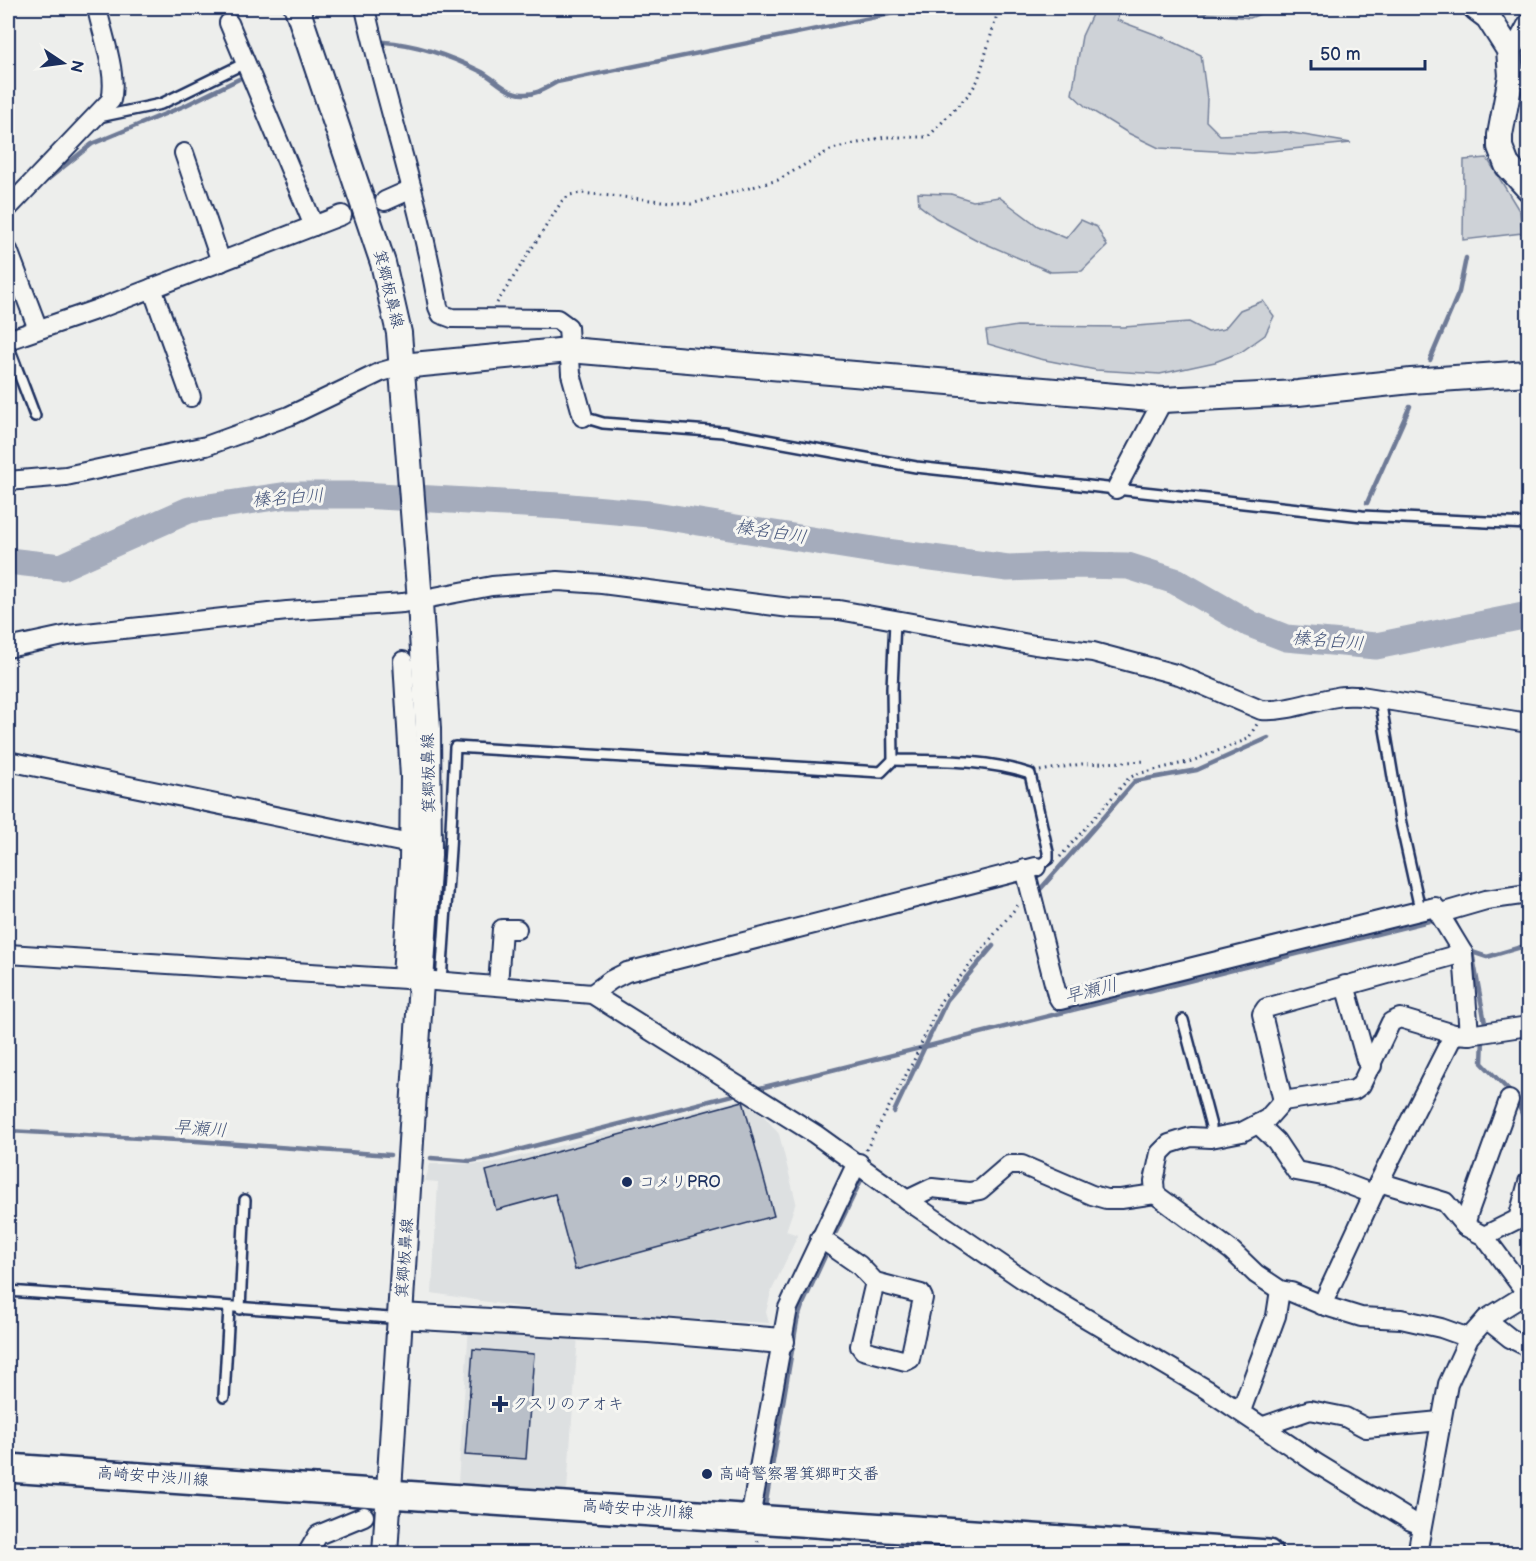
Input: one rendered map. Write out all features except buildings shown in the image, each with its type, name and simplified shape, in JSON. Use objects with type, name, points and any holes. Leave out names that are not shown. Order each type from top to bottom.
[{"type":"main road","name":"箕郷板鼻線","points":[[297,8],[383,263],[397,324],[420,594],[430,794],[429,855],[385,1554]]},
{"type":"main road","points":[[1476,8],[1488,17],[1509,50],[1520,78],[1500,135],[1500,147],[1507,165],[1528,188]]},
{"type":"main road","points":[[402,366],[569,350],[1163,400],[1298,393],[1423,380],[1528,373]]},
{"type":"main road","points":[[401,1316],[649,1330],[782,1341]]},
{"type":"main road","name":"高崎安中渋川線","points":[[8,1468],[389,1492],[755,1526],[1268,1554]]},
{"type":"street","points":[[8,208],[111,100],[114,92],[112,73],[97,8]]},
{"type":"street","points":[[365,8],[378,67],[429,255],[441,314],[452,318],[557,319],[568,327],[572,374],[583,417]]},
{"type":"street","points":[[229,23],[314,226]]},
{"type":"street","points":[[1509,50],[1518,42],[1528,23]]},
{"type":"street","points":[[184,153],[221,262]]},
{"type":"street","points":[[385,201],[412,189]]},
{"type":"street","points":[[8,340],[342,215]]},
{"type":"street","points":[[8,250],[38,329]]},
{"type":"street","points":[[152,288],[192,397]]},
{"type":"street","points":[[8,481],[66,476],[206,446],[289,416],[381,372],[402,366]]},
{"type":"street","points":[[1116,489],[1163,400]]},
{"type":"street","points":[[8,648],[68,635],[287,611],[492,585],[558,581],[602,584],[790,608],[839,610],[1035,645],[1093,652],[1179,675],[1261,711],[1289,708],[1340,696],[1380,699],[1528,723]]},
{"type":"street","points":[[403,661],[410,777],[410,844],[422,980]]},
{"type":"street","points":[[8,761],[410,844]]},
{"type":"street","points":[[592,993],[627,972],[1031,868],[1057,995],[1060,1000],[1420,909],[1436,907],[1463,953],[1462,1034],[1376,1188],[1322,1305]]},
{"type":"street","points":[[1441,913],[1486,900],[1528,894]]},
{"type":"street","points":[[498,985],[502,929],[516,929]]},
{"type":"street","points":[[1283,1101],[1262,1014],[1266,1008],[1463,953]]},
{"type":"street","points":[[8,954],[592,993],[815,1134],[861,1160],[907,1200],[1040,1291],[1241,1411],[1316,1463],[1411,1521],[1422,1525]]},
{"type":"street","points":[[1345,985],[1366,1060],[1372,1066]]},
{"type":"street","points":[[1155,1194],[1154,1180],[1160,1153],[1169,1144],[1184,1139],[1227,1136],[1267,1119],[1283,1101],[1354,1090],[1361,1085],[1391,1022],[1400,1018],[1462,1034],[1528,1026]]},
{"type":"street","points":[[1465,1226],[1468,1211],[1509,1100]]},
{"type":"street","points":[[1258,1124],[1276,1141],[1296,1171],[1445,1202],[1465,1226],[1484,1236],[1528,1294],[1486,1318],[1469,1338],[1448,1383],[1417,1554]]},
{"type":"street","points":[[755,1526],[788,1308],[853,1171],[861,1160]]},
{"type":"street","points":[[907,1200],[932,1188],[969,1192],[980,1190],[1009,1165],[1022,1165],[1092,1195],[1106,1198],[1121,1199],[1155,1194],[1232,1251],[1256,1274],[1280,1290],[1292,1292],[1322,1305],[1361,1317],[1401,1319],[1441,1328],[1469,1338]]},
{"type":"street","points":[[1484,1236],[1518,1219],[1528,1182]]},
{"type":"street","points":[[820,1238],[859,1265],[875,1282],[921,1293],[923,1298],[910,1359],[906,1361],[862,1350],[860,1346],[875,1282]]},
{"type":"street","points":[[1241,1411],[1276,1316],[1280,1290]]},
{"type":"street","points":[[1486,1318],[1510,1338],[1528,1347]]},
{"type":"street","points":[[1264,1426],[1310,1410],[1345,1417],[1366,1428],[1440,1421]]},
{"type":"street","points":[[308,1554],[318,1536],[364,1516]]},
{"type":"lane","points":[[96,118],[161,104],[245,63]]},
{"type":"lane","points":[[8,345],[35,416]]},
{"type":"lane","points":[[583,417],[603,423],[723,432],[916,467],[1362,516],[1528,524]]},
{"type":"lane","points":[[894,760],[892,688],[895,621]]},
{"type":"lane","points":[[1380,699],[1400,819],[1420,909]]},
{"type":"lane","points":[[422,980],[450,849],[454,747],[881,772],[894,760],[972,763],[1015,769],[1030,774],[1048,852],[1048,859],[1031,868]]},
{"type":"lane","points":[[1183,1020],[1211,1126],[1211,1138]]},
{"type":"lane","points":[[240,1309],[245,1200]]},
{"type":"lane","points":[[8,1291],[240,1309],[390,1318],[401,1316]]},
{"type":"lane","points":[[224,1397],[229,1308]]},
{"type":"path","points":[[494,319],[494,308],[562,201],[570,195],[582,193],[691,204],[778,180],[831,148],[885,137],[928,137],[970,93],[978,80],[999,8]]},
{"type":"path","points":[[1059,858],[1129,778],[1192,761],[1248,739],[1258,721]]},
{"type":"path","points":[[1030,774],[1082,764],[1146,760]]},
{"type":"path","points":[[861,1160],[914,1060],[940,1002],[1018,905]]},
{"type":"path","points":[[755,1526],[756,1554]]},
{"type":"shaded area","points":[[1095,8],[1120,8],[1117,20],[1165,38],[1201,55],[1207,99],[1206,121],[1220,135],[1286,132],[1351,143],[1252,153],[1159,148],[1128,133],[1086,107],[1072,94],[1082,36]]},
{"type":"shaded area","points":[[1155,8],[1276,8],[1250,18]]},
{"type":"shaded area","points":[[1487,158],[1520,212],[1522,233],[1463,240],[1464,160]]},
{"type":"shaded area","points":[[918,193],[951,194],[973,201],[999,197],[1038,226],[1066,238],[1081,220],[1097,227],[1107,246],[1082,271],[1051,272],[977,240],[936,218],[919,205]]},
{"type":"shaded area","points":[[1263,301],[1274,316],[1265,335],[1241,352],[1215,362],[1160,374],[1096,370],[1040,359],[988,344],[986,331],[1017,326],[1124,327],[1189,322],[1208,332],[1224,329],[1240,310]]},
{"type":"shaded area","points":[[742,1099],[759,1110],[779,1134],[796,1202],[786,1231],[798,1235],[771,1292],[766,1312],[769,1323],[544,1311],[432,1293],[438,1182],[425,1181],[430,1164],[488,1164]]},
{"type":"shaded area","points":[[469,1327],[578,1335],[567,1491],[458,1483]]},
{"type":"waterway","points":[[384,42],[409,45],[447,56],[482,72],[512,92],[528,94],[541,91],[557,82],[914,8]]},
{"type":"waterway","points":[[42,184],[92,144],[184,106],[239,79]]},
{"type":"waterway","points":[[1430,360],[1459,292],[1466,258]]},
{"type":"waterway","points":[[1367,503],[1410,406]]},
{"type":"waterway","name":"榛名白川","points":[[8,561],[61,567],[189,510],[288,495],[361,495],[559,506],[649,514],[886,552],[1008,568],[1078,565],[1128,566],[1175,581],[1250,624],[1286,638],[1376,646],[1528,615]]},
{"type":"waterway","points":[[1037,893],[1135,781],[1197,770],[1268,738]]},
{"type":"waterway","name":"早瀬川","points":[[760,1088],[1429,921]]},
{"type":"waterway","name":"早瀬川","points":[[1455,922],[1460,932]]},
{"type":"waterway","points":[[1472,952],[1487,957],[1528,945]]},
{"type":"waterway","points":[[894,1112],[947,1000],[993,946]]},
{"type":"waterway","name":"早瀬川","points":[[1469,947],[1472,952],[1485,1023],[1484,1029]]},
{"type":"waterway","name":"早瀬川","points":[[1483,1038],[1482,1063],[1515,1097],[1528,1127]]},
{"type":"waterway","name":"早瀬川","points":[[431,1158],[470,1161],[487,1158],[733,1095]]},
{"type":"waterway","name":"早瀬川","points":[[8,1131],[196,1141],[390,1155]]},
{"type":"waterway","points":[[836,1232],[862,1178]]},
{"type":"waterway","points":[[765,1507],[797,1321],[825,1256]]},
{"type":"place","name":"コメリPRO","points":[[627,1182]]},
{"type":"place","name":"クスリのアオキ","points":[[500,1404]]},
{"type":"place","name":"高崎警察署箕郷町交番","points":[[707,1474]]}]
